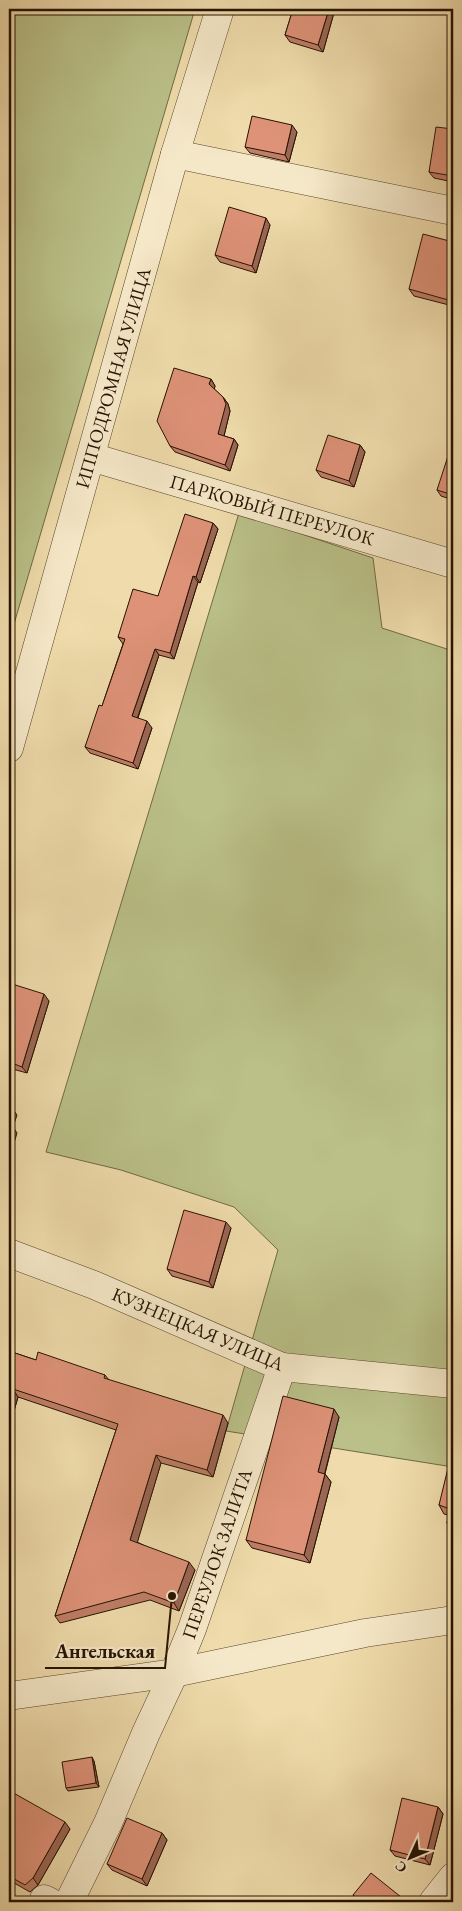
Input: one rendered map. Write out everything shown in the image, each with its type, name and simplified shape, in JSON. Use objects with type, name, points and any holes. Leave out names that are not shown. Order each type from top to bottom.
[{"type":"street","name":"ИППОДРОМНАЯ УЛИЦА","points":[[9,748],[175,154],[220,9]]},
{"type":"street","points":[[175,154],[453,211]]},
{"type":"street","name":"ПАРКОВЫЙ ПЕРЕУЛОК","points":[[91,457],[453,564]]},
{"type":"street","name":"КУЗНЕЦКАЯ УЛИЦА","points":[[9,1253],[94,1285],[282,1367],[453,1384]]},
{"type":"street","name":"ПЕРЕУЛОК ЗАЛИТА","points":[[54,1901],[108,1823],[174,1672],[192,1629],[282,1367]]},
{"type":"street","points":[[9,1696],[174,1672],[364,1633],[453,1620]]},
{"type":"street","points":[[434,1902],[453,1877]]},
{"type":"green space","points":[[9,9],[195,9],[9,641]]},
{"type":"green space","points":[[239,513],[373,558],[382,628],[453,651],[453,1467],[226,1431],[278,1250],[234,1207],[121,1170],[46,1152]]},
{"type":"building","points":[[293,9],[329,9],[318,45],[285,35]]},
{"type":"building","points":[[252,116],[292,125],[285,155],[245,147]]},
{"type":"building","points":[[436,127],[453,129],[453,176],[429,172]]},
{"type":"building","points":[[229,207],[266,218],[252,266],[215,255]]},
{"type":"building","points":[[423,234],[453,242],[452,301],[409,289]]},
{"type":"building","points":[[174,368],[211,379],[209,384],[223,397],[226,404],[218,434],[234,439],[225,465],[170,446],[157,421]]},
{"type":"building","points":[[328,435],[360,445],[349,481],[316,470]]},
{"type":"building","points":[[449,453],[453,454],[453,495],[437,490]]},
{"type":"building","points":[[185,514],[213,523],[196,577],[193,576],[170,653],[155,649],[132,716],[147,721],[133,763],[85,747],[99,705],[102,706],[125,639],[118,637],[133,589],[158,596]]},
{"type":"building","points":[[9,983],[44,994],[22,1067],[9,1062]]},
{"type":"building","points":[[9,1107],[12,1108],[9,1118]]},
{"type":"building","points":[[9,1125],[13,1126],[9,1139]]},
{"type":"building","points":[[184,1210],[226,1222],[209,1282],[167,1269]]},
{"type":"building","points":[[9,1351],[36,1360],[38,1352],[105,1375],[104,1378],[223,1415],[207,1470],[156,1455],[130,1540],[189,1562],[174,1603],[144,1592],[55,1616],[118,1424],[13,1389],[9,1402]]},
{"type":"building","points":[[283,1396],[334,1409],[318,1472],[325,1474],[304,1555],[246,1540]]},
{"type":"building","points":[[448,1468],[453,1470],[453,1525],[447,1523],[450,1509],[439,1505]]},
{"type":"building","points":[[92,1757],[96,1783],[66,1788],[62,1762]]},
{"type":"building","points":[[10,1791],[65,1822],[33,1878],[25,1885],[9,1876]]},
{"type":"building","points":[[402,1798],[438,1807],[425,1859],[390,1850]]},
{"type":"building","points":[[127,1818],[162,1833],[142,1879],[107,1864]]},
{"type":"building","points":[[371,1873],[406,1901],[362,1902],[353,1895]]},
{"type":"place","name":"Ангельская","points":[[172,1596]]}]
